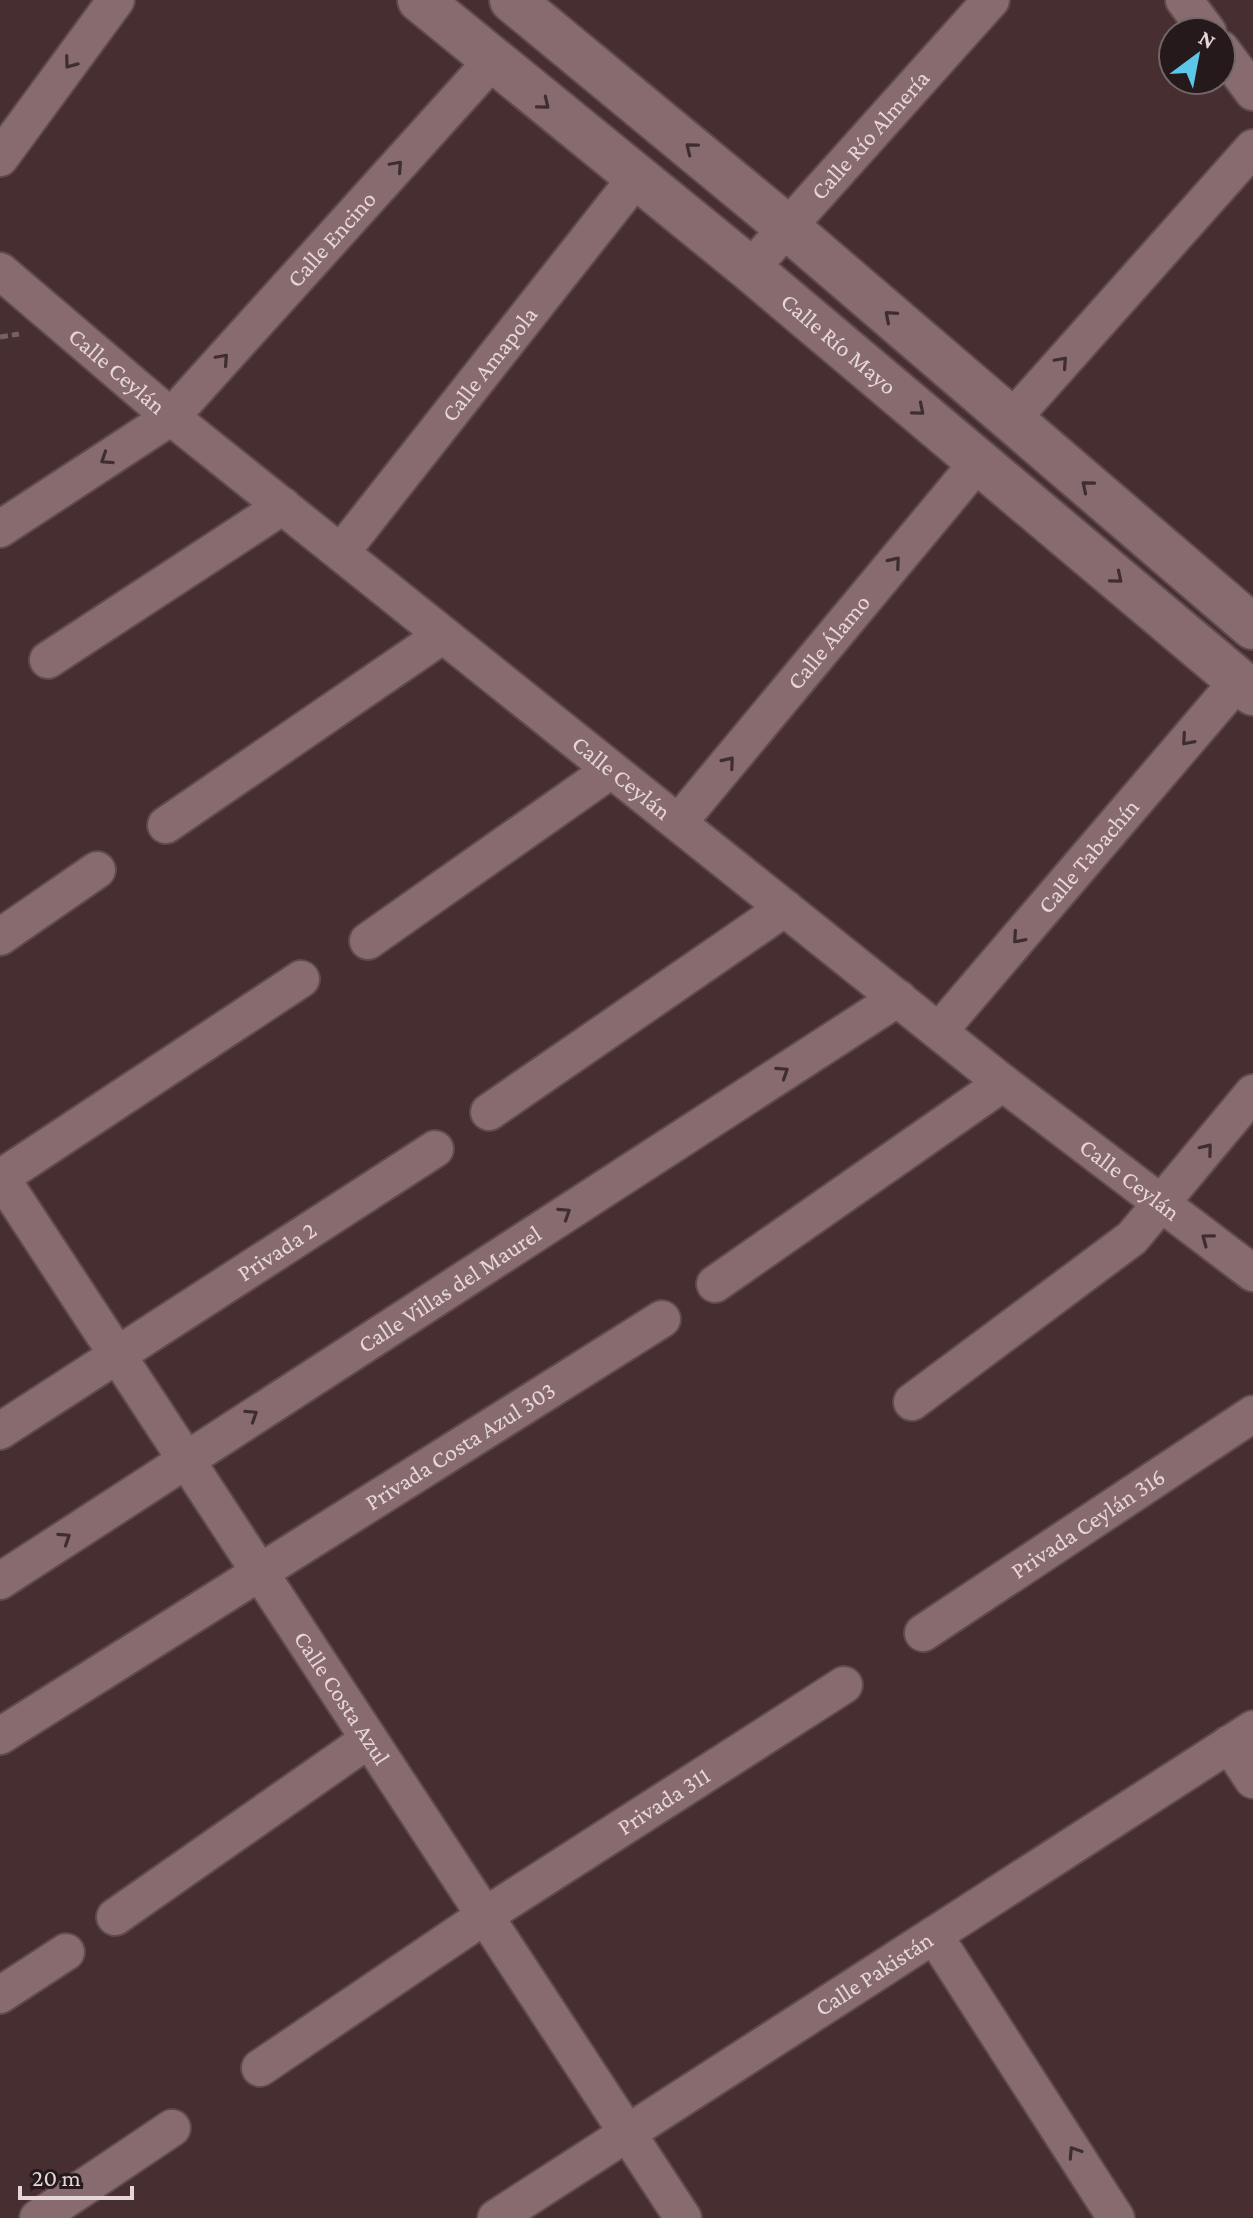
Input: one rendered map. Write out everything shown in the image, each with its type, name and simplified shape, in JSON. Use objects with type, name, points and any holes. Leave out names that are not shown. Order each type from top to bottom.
[{"type":"street","points":[[0,158],[116,0]]},
{"type":"street","name":"Calle Río Mayo","points":[[420,0],[750,269],[1246,687]]},
{"type":"street","name":"Calle Río Almería","points":[[750,269],[991,0]]},
{"type":"street","points":[[530,6],[1253,627]]},
{"type":"street","name":"Calle Encino","points":[[0,529],[171,417],[492,61]]},
{"type":"street","points":[[1237,70],[1253,92]]},
{"type":"street","points":[[1011,420],[1253,148]]},
{"type":"street","name":"Calle Amapola","points":[[342,551],[636,178]]},
{"type":"street","name":"Calle Ceylán","points":[[0,271],[171,417],[342,551],[611,770],[1003,1083],[1253,1273]]},
{"type":"street","name":"Calle Álamo","points":[[679,822],[979,461]]},
{"type":"street","points":[[48,660],[283,506]]},
{"type":"street","points":[[166,825],[443,635]]},
{"type":"street","name":"Calle Tabachín","points":[[939,1031],[1246,687]]},
{"type":"street","points":[[368,941],[611,770]]},
{"type":"street","points":[[0,937],[97,870]]},
{"type":"street","points":[[489,1112],[785,908]]},
{"type":"street","points":[[0,1177],[301,979]]},
{"type":"street","name":"Calle Villas del Maurel","points":[[0,1581],[898,998]]},
{"type":"street","points":[[715,1284],[1003,1083]]},
{"type":"street","points":[[912,1402],[1132,1238],[1162,1206],[1253,1093]]},
{"type":"street","name":"Privada 2","points":[[0,1431],[435,1149]]},
{"type":"street","name":"Calle Costa Azul","points":[[0,1177],[187,1457],[483,1917],[683,2218]]},
{"type":"street","name":"Privada Costa Azul 303","points":[[0,1736],[662,1319]]},
{"type":"street","name":"Privada Ceylán 316","points":[[923,1633],[1253,1414]]},
{"type":"street","name":"Privada 311","points":[[260,2068],[483,1917],[844,1685]]},
{"type":"street","points":[[1241,1736],[1253,1780]]},
{"type":"street","name":"Calle Pakistán","points":[[496,2218],[1241,1736]]},
{"type":"street","points":[[115,1917],[368,1740]]},
{"type":"street","points":[[934,1935],[1116,2218]]},
{"type":"street","points":[[0,1995],[66,1952]]},
{"type":"street","points":[[38,2218],[172,2128]]}]
